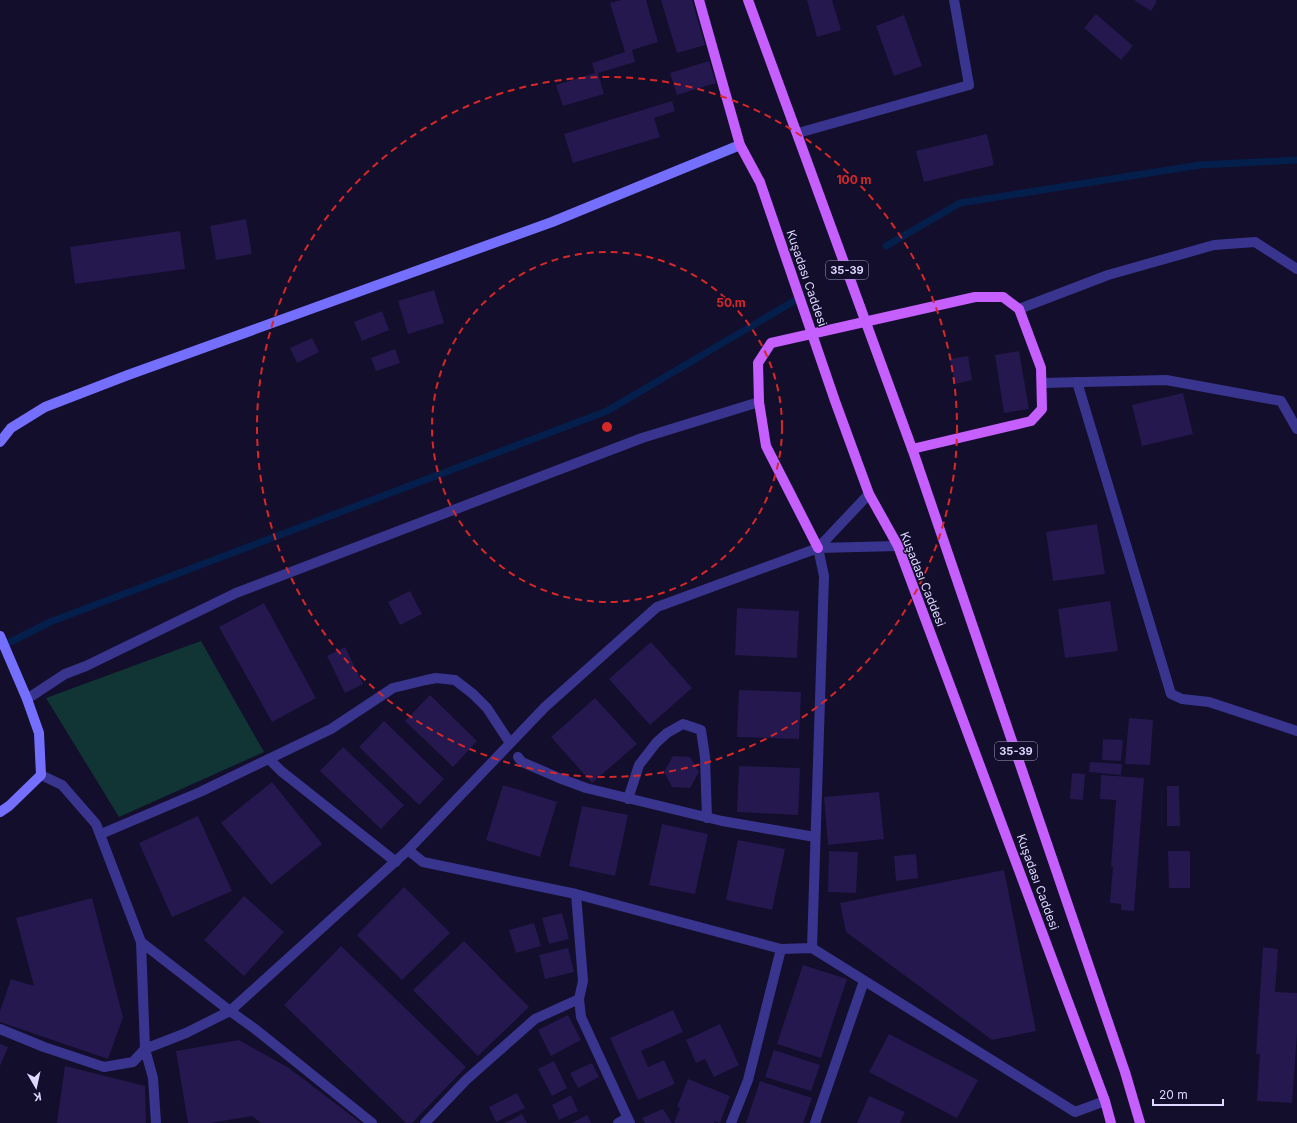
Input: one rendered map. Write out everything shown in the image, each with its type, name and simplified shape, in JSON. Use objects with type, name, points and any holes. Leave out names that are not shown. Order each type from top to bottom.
[{"type":"main road","name":"Kuşadası Caddesi","points":[[699,0],[740,145],[760,182],[835,401],[869,494],[898,546],[1105,1101],[1110,1123]]},
{"type":"main road","name":"Kuşadası Caddesi","points":[[748,0],[808,160],[947,548],[1125,1072],[1140,1123]]},
{"type":"main road","points":[[0,442],[11,428],[45,407],[128,374],[552,222],[740,145]]},
{"type":"main road","points":[[818,548],[766,446],[759,402],[758,363],[771,343],[975,297],[1003,296],[1018,309],[1041,368],[1042,409],[1031,421],[912,449]]},
{"type":"main road","points":[[0,636],[27,698],[39,733],[40,775],[9,806],[0,812]]},
{"type":"street","points":[[798,133],[969,85],[954,0]]},
{"type":"street","points":[[1018,309],[1108,276],[1214,244],[1255,242],[1297,269]]},
{"type":"street","points":[[1042,383],[1166,380],[1281,401],[1297,429]]},
{"type":"street","points":[[1076,382],[1171,694],[1182,699],[1209,702],[1297,730]]},
{"type":"street","points":[[27,698],[65,674],[86,666],[236,593],[642,438],[759,402]]},
{"type":"street","points":[[818,548],[869,494]]},
{"type":"street","points":[[0,1029],[44,1047],[104,1067],[133,1062],[145,1048],[186,1033],[230,1011],[396,862],[545,708],[657,607],[818,548],[898,546]]},
{"type":"street","points":[[812,948],[824,576],[818,548]]},
{"type":"street","points":[[101,834],[200,792],[331,729],[393,688],[436,678],[455,680],[473,694],[487,708],[510,743]]},
{"type":"street","points":[[628,798],[639,765],[656,743],[667,733],[683,724],[701,730],[705,757],[707,818]]},
{"type":"street","points":[[518,757],[522,762],[586,788],[722,822],[815,837]]},
{"type":"street","points":[[269,759],[281,771],[396,862]]},
{"type":"street","points":[[40,775],[62,786],[96,824],[141,942],[145,1048],[153,1078],[156,1123]]},
{"type":"street","points":[[408,850],[423,862],[576,894],[781,949],[812,948],[1075,1112],[1105,1101]]},
{"type":"street","points":[[576,894],[582,981],[579,999],[581,1017],[629,1120],[618,1123]]},
{"type":"street","points":[[141,942],[255,1029],[372,1123]]},
{"type":"street","points":[[731,1123],[748,1080],[781,949]]},
{"type":"street","points":[[815,1123],[864,981]]},
{"type":"street","points":[[425,1123],[466,1080],[535,1019],[579,999]]},
{"type":"green space","points":[[201,641],[264,752],[119,817],[46,698]]},
{"type":"building","points":[[621,0],[646,0],[658,42],[632,50],[635,62],[598,73],[604,94],[563,106],[556,85],[595,73],[592,63],[625,52],[610,3]]},
{"type":"building","points":[[661,0],[692,0],[705,45],[677,53]]},
{"type":"building","points":[[807,0],[832,0],[841,30],[817,37]]},
{"type":"building","points":[[1134,0],[1155,0],[1157,1],[1151,11]]},
{"type":"building","points":[[1096,14],[1133,46],[1121,60],[1084,28]]},
{"type":"building","points":[[904,15],[922,66],[894,76],[876,26]]},
{"type":"building","points":[[709,61],[716,83],[677,95],[670,73]]},
{"type":"building","points":[[672,101],[675,111],[654,118],[660,137],[573,163],[564,134]]},
{"type":"building","points":[[987,134],[994,165],[924,182],[916,151]]},
{"type":"building","points":[[246,219],[252,254],[216,260],[210,226]]},
{"type":"building","points":[[180,231],[185,269],[75,284],[70,247]]},
{"type":"building","points":[[434,290],[444,323],[408,334],[398,301]]},
{"type":"building","points":[[382,311],[389,330],[362,341],[354,322]]},
{"type":"building","points":[[312,338],[319,352],[297,363],[290,348]]},
{"type":"building","points":[[395,349],[400,363],[376,371],[371,358]]},
{"type":"building","points":[[1019,351],[1029,409],[1004,413],[995,355]]},
{"type":"building","points":[[968,356],[972,380],[955,384],[950,359]]},
{"type":"building","points":[[1183,393],[1193,434],[1142,446],[1132,405]]},
{"type":"building","points":[[1097,524],[1105,574],[1053,581],[1046,532]]},
{"type":"building","points":[[410,591],[422,614],[400,625],[388,602]]},
{"type":"building","points":[[1110,601],[1118,651],[1065,658],[1058,609]]},
{"type":"building","points":[[264,603],[316,698],[272,722],[219,627]]},
{"type":"building","points":[[737,608],[799,611],[797,658],[735,655]]},
{"type":"building","points":[[651,642],[692,688],[650,725],[609,679]]},
{"type":"building","points":[[345,647],[363,684],[345,693],[327,656]]},
{"type":"building","points":[[739,690],[801,692],[799,739],[737,737]]},
{"type":"building","points":[[430,695],[477,741],[453,767],[405,721]]},
{"type":"building","points":[[595,698],[637,744],[592,783],[551,737]]},
{"type":"building","points":[[1129,718],[1153,720],[1150,765],[1125,764]]},
{"type":"building","points":[[384,721],[444,779],[419,805],[359,747]]},
{"type":"building","points":[[1103,739],[1123,740],[1121,761],[1102,760]]},
{"type":"building","points":[[343,747],[404,805],[381,829],[320,771]]},
{"type":"building","points":[[673,756],[690,757],[699,772],[690,788],[672,787],[664,772]]},
{"type":"building","points":[[1090,762],[1122,764],[1121,775],[1089,772]]},
{"type":"building","points":[[739,766],[800,768],[798,815],[737,812]]},
{"type":"building","points":[[1072,773],[1085,774],[1083,800],[1070,799]]},
{"type":"building","points":[[1101,775],[1144,778],[1134,911],[1121,910],[1121,904],[1110,903],[1116,800],[1100,799]]},
{"type":"building","points":[[272,782],[322,844],[271,885],[221,823]]},
{"type":"building","points":[[503,785],[557,802],[540,857],[486,840]]},
{"type":"building","points":[[1167,786],[1179,786],[1180,826],[1167,826]]},
{"type":"building","points":[[879,792],[884,839],[828,845],[824,797]]},
{"type":"building","points":[[582,806],[628,815],[615,876],[569,866]]},
{"type":"building","points":[[198,816],[232,891],[172,917],[139,843]]},
{"type":"building","points":[[662,824],[708,834],[695,894],[649,885]]},
{"type":"building","points":[[738,840],[785,849],[772,910],[726,900]]},
{"type":"building","points":[[829,851],[858,852],[856,893],[828,892]]},
{"type":"building","points":[[1168,851],[1190,851],[1190,888],[1169,888]]},
{"type":"building","points":[[916,854],[918,878],[896,881],[894,856]]},
{"type":"building","points":[[1004,870],[1036,1031],[992,1040],[846,932],[840,903]]},
{"type":"building","points":[[404,887],[450,933],[402,980],[357,935]]},
{"type":"building","points":[[244,896],[284,932],[244,976],[204,940]]},
{"type":"building","points":[[92,898],[123,1017],[108,1059],[0,1022],[0,1011],[11,979],[34,986],[16,918]]},
{"type":"building","points":[[562,913],[569,939],[549,944],[542,918]]},
{"type":"building","points":[[534,923],[541,946],[516,953],[509,930]]},
{"type":"building","points":[[464,941],[529,1007],[478,1056],[413,990]]},
{"type":"building","points":[[341,946],[466,1067],[412,1123],[406,1123],[284,1005]]},
{"type":"building","points":[[1263,947],[1278,949],[1275,992],[1297,993],[1297,1033],[1292,1103],[1257,1101],[1260,1054],[1256,1054]]},
{"type":"building","points":[[568,948],[574,972],[545,979],[539,955]]},
{"type":"building","points":[[803,965],[847,979],[821,1058],[777,1044]]},
{"type":"building","points":[[673,1010],[683,1032],[641,1051],[648,1067],[664,1060],[675,1084],[638,1100],[610,1038]]},
{"type":"building","points":[[568,1015],[581,1040],[551,1056],[538,1030]]},
{"type":"building","points":[[720,1024],[739,1065],[714,1077],[705,1059],[696,1063],[686,1040]]},
{"type":"building","points":[[889,1034],[978,1080],[957,1118],[869,1072]]},
{"type":"building","points":[[239,1040],[289,1068],[361,1123],[261,1123],[252,1116],[210,1123],[188,1123],[176,1051]]},
{"type":"building","points":[[0,1044],[8,1047],[0,1066]]},
{"type":"building","points":[[774,1050],[820,1065],[811,1091],[765,1077]]},
{"type":"building","points":[[554,1061],[567,1088],[552,1096],[538,1069]]},
{"type":"building","points":[[592,1063],[599,1077],[578,1088],[570,1073]]},
{"type":"building","points":[[65,1066],[145,1086],[146,1123],[57,1123]]},
{"type":"building","points":[[688,1079],[730,1096],[720,1123],[714,1121],[714,1123],[674,1123],[680,1108],[677,1107]]},
{"type":"building","points":[[760,1081],[812,1098],[803,1123],[746,1123]]},
{"type":"building","points":[[517,1093],[525,1108],[496,1122],[489,1107]]},
{"type":"building","points":[[571,1095],[578,1111],[559,1120],[552,1105]]},
{"type":"building","points":[[869,1096],[905,1112],[900,1123],[857,1123]]},
{"type":"building","points":[[663,1109],[672,1123],[645,1123],[642,1118]]},
{"type":"building","points":[[522,1114],[527,1123],[505,1123]]},
{"type":"building","points":[[587,1115],[591,1123],[572,1123]]},
{"type":"waterway","points":[[886,246],[960,203],[1200,165],[1297,160]]},
{"type":"waterway","points":[[0,647],[50,622],[607,411],[801,297]]}]
